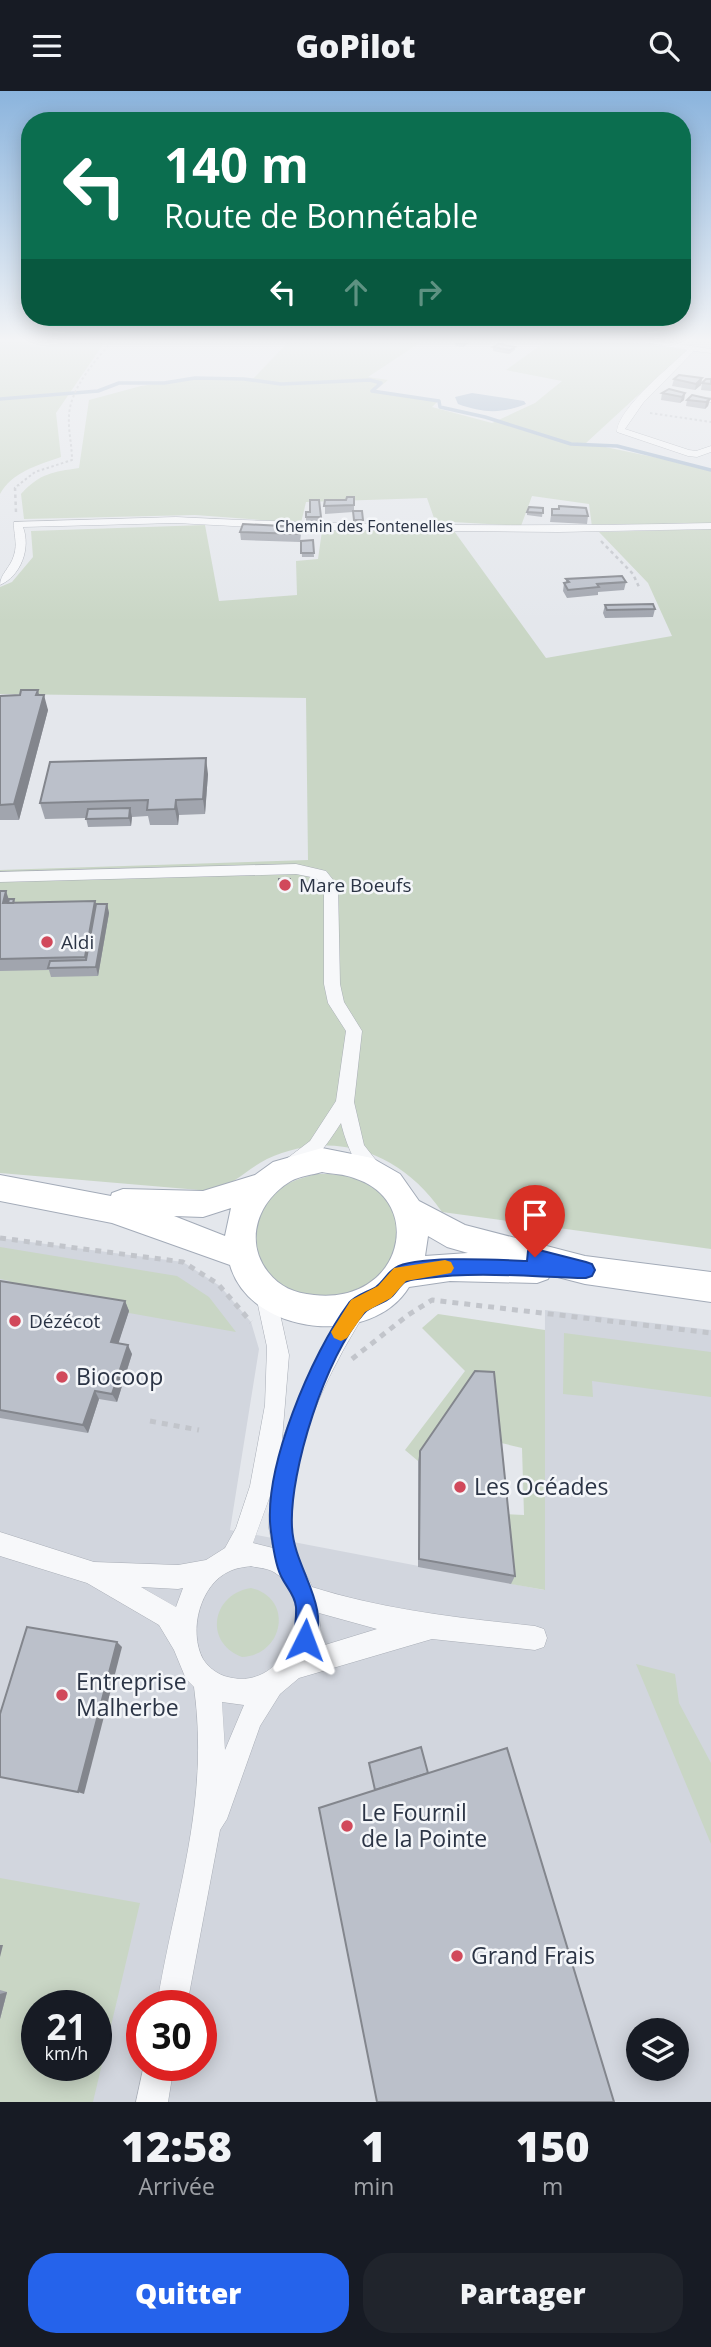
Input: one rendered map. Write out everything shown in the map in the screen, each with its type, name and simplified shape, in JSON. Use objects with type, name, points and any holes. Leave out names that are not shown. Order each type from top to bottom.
[{"type":"main road","points":[[331,1160],[359,1165],[378,1174],[397,1190],[408,1210],[413,1228],[412,1245],[401,1274],[384,1292],[358,1306],[331,1312],[310,1311],[288,1305],[265,1291],[253,1278],[241,1255],[239,1236],[242,1216],[251,1197],[261,1186],[289,1167],[313,1161],[331,1160]]},
{"type":"main road","points":[[67,1199],[203,1205],[261,1186]]},
{"type":"main road","points":[[0,1188],[67,1199],[150,1221],[241,1255]]},
{"type":"main road","points":[[408,1210],[458,1237],[586,1270]]},
{"type":"main road","points":[[401,1274],[450,1267],[586,1270],[711,1287]]},
{"type":"street","points":[[626,434],[688,453],[697,454],[711,449]]},
{"type":"street","name":"Chemin des Fontenelles","points":[[17,524],[200,520],[310,527],[711,526]]},
{"type":"street","points":[[0,582],[12,572],[19,559],[20,530],[17,524]]},
{"type":"street","points":[[0,877],[296,869],[321,874],[331,886],[332,984],[336,1003],[354,1031],[345,1102],[356,1148],[378,1174]]},
{"type":"street","points":[[289,1167],[316,1146],[345,1102]]},
{"type":"street","points":[[233,1557],[251,1525],[262,1488],[273,1419],[279,1352],[265,1291]]},
{"type":"street","points":[[289,1571],[281,1529],[287,1465],[326,1359],[358,1306]]},
{"type":"street","points":[[0,1544],[92,1573],[168,1616],[185,1643],[195,1667],[219,1688],[235,1693],[257,1691],[270,1686]]},
{"type":"street","points":[[185,1643],[183,1623],[195,1586],[209,1571],[233,1557],[261,1555],[280,1563],[289,1571],[304,1596],[308,1629],[301,1652],[292,1667],[270,1686],[250,1719],[206,1835]]},
{"type":"street","points":[[92,1573],[178,1577],[209,1571]]},
{"type":"street","points":[[304,1596],[379,1619],[431,1628],[535,1638]]},
{"type":"street","points":[[292,1667],[384,1639],[431,1628]]},
{"type":"street","points":[[175,1990],[206,1835],[213,1715],[206,1679]]},
{"type":"street","points":[[152,2102],[156,2081]]},
{"type":"path","points":[[17,524],[15,488],[35,473],[72,460],[72,434]]},
{"type":"path","points":[[588,528],[633,574],[639,587]]},
{"type":"path","points":[[0,1238],[183,1262],[220,1286],[251,1322],[259,1349],[279,1352]]},
{"type":"path","points":[[326,1359],[348,1363],[408,1315],[432,1300],[711,1333]]},
{"type":"path","points":[[150,1421],[199,1430]]},
{"type":"shaded area","points":[[0,1238],[183,1262],[220,1286],[251,1322],[259,1349],[230,1530],[544,1590],[545,1310],[711,1330],[711,2102],[0,2102]]},
{"type":"green space","points":[[0,434],[58,434],[61,457],[19,475],[5,486],[0,494]]},
{"type":"green space","points":[[84,434],[596,434],[586,443],[711,469],[711,524],[592,527],[589,504],[532,496],[521,526],[435,521],[427,498],[306,502],[301,523],[195,515],[24,519],[21,494],[28,487],[47,475],[79,468]]},
{"type":"green space","points":[[205,525],[219,601],[297,595],[296,561],[318,559],[322,531],[454,531],[546,658],[672,636],[648,583],[599,532],[711,529],[711,1249],[442,1212],[407,1174],[364,1151],[341,1146],[292,1150],[267,1159],[227,1185],[211,1191],[0,1173],[0,870],[308,860],[306,698],[0,694],[0,587],[12,582],[33,557],[31,531]]},
{"type":"green space","points":[[316,1174],[353,1177],[379,1191],[392,1207],[398,1226],[397,1245],[389,1263],[376,1279],[357,1291],[334,1297],[305,1296],[278,1283],[261,1262],[255,1237],[261,1212],[267,1201],[286,1185]]},
{"type":"green space","points":[[0,1247],[177,1276],[209,1297],[236,1332],[5,1291],[10,1281],[0,1279]]},
{"type":"green space","points":[[438,1314],[545,1330],[545,1590],[511,1584],[504,1514],[524,1515],[522,1448],[497,1442],[418,1461],[405,1450],[465,1371],[422,1328]]},
{"type":"green space","points":[[564,1333],[711,1352],[711,1397],[592,1381],[593,1397],[563,1394]]},
{"type":"green space","points":[[251,1588],[265,1594],[274,1603],[278,1625],[275,1637],[267,1647],[256,1654],[242,1657],[221,1641],[217,1619],[228,1599]]},
{"type":"green space","points":[[636,1664],[675,1674],[679,1703],[711,1763],[711,1844]]},
{"type":"green space","points":[[0,1878],[140,1903],[112,2022],[112,1990],[21,1990],[21,2081],[98,2081],[93,2102],[0,2102]]},
{"type":"building","points":[[347,497],[354,497],[354,505],[324,506],[325,500],[346,500]]},
{"type":"building","points":[[310,500],[319,500],[321,517],[306,517],[306,512],[310,512]]},
{"type":"building","points":[[559,506],[586,508],[588,516],[552,515],[552,509],[559,509]]},
{"type":"building","points":[[529,507],[543,508],[543,513],[527,512]]},
{"type":"building","points":[[353,511],[362,511],[363,520],[354,520]]},
{"type":"building","points":[[243,524],[301,527],[299,534],[240,532]]},
{"type":"building","points":[[313,540],[314,553],[301,553],[301,541]]},
{"type":"building","points":[[622,576],[626,582],[597,584],[599,587],[568,590],[564,583],[569,582],[566,579]]},
{"type":"building","points":[[653,604],[655,609],[607,610],[605,605]]},
{"type":"building","points":[[21,690],[38,690],[36,695],[44,695],[14,804],[0,805],[0,696],[20,695]]},
{"type":"building","points":[[206,758],[203,799],[176,800],[175,809],[147,810],[148,800],[40,803],[50,762]]},
{"type":"building","points":[[130,808],[129,818],[86,819],[88,809]]},
{"type":"building","points":[[279,879],[290,879],[290,883],[279,883]]},
{"type":"building","name":"Aldi","points":[[0,891],[6,891],[3,903],[95,901],[85,957],[0,959]]},
{"type":"building","points":[[96,904],[107,904],[96,967],[48,968],[50,961],[86,960]]},
{"type":"building","name":"Biocoop","points":[[0,1281],[125,1301],[111,1342],[128,1345],[112,1394],[95,1391],[83,1425],[0,1410]]},
{"type":"building","name":"Les Océades","points":[[475,1371],[494,1372],[515,1576],[419,1559],[420,1451]]},
{"type":"building","name":"Entreprise Malherbe","points":[[27,1627],[117,1642],[78,1792],[0,1777],[0,1714]]},
{"type":"building","points":[[421,1747],[428,1773],[375,1790],[369,1763]]},
{"type":"building","name":"Grand Frais","points":[[507,1748],[614,2102],[377,2102],[319,1808]]},
{"type":"waterway","points":[[539,434],[571,444],[617,446],[711,470]]},
{"type":"slow traffic","points":[[341,1332],[358,1306],[384,1292],[401,1274],[445,1268]]},
{"type":"place","name":"Mare Boeufs","points":[[285,885]]},
{"type":"place","name":"Aldi","points":[[47,942]]},
{"type":"place","name":"Dézécot","points":[[15,1321]]},
{"type":"place","name":"Biocoop","points":[[62,1377]]},
{"type":"place","name":"Les Océades","points":[[460,1487]]},
{"type":"place","name":"Entreprise Malherbe","points":[[62,1695]]},
{"type":"place","name":"Le Fournil de la Pointe","points":[[347,1826]]},
{"type":"place","name":"Grand Frais","points":[[457,1956]]},
{"type":"route","points":[[305,1640],[307,1605],[300,1585],[289,1571],[281,1529],[282,1497],[287,1465],[297,1433],[324,1362],[338,1336],[358,1306],[384,1292],[401,1274],[450,1267],[586,1270],[535,1257]]}]
